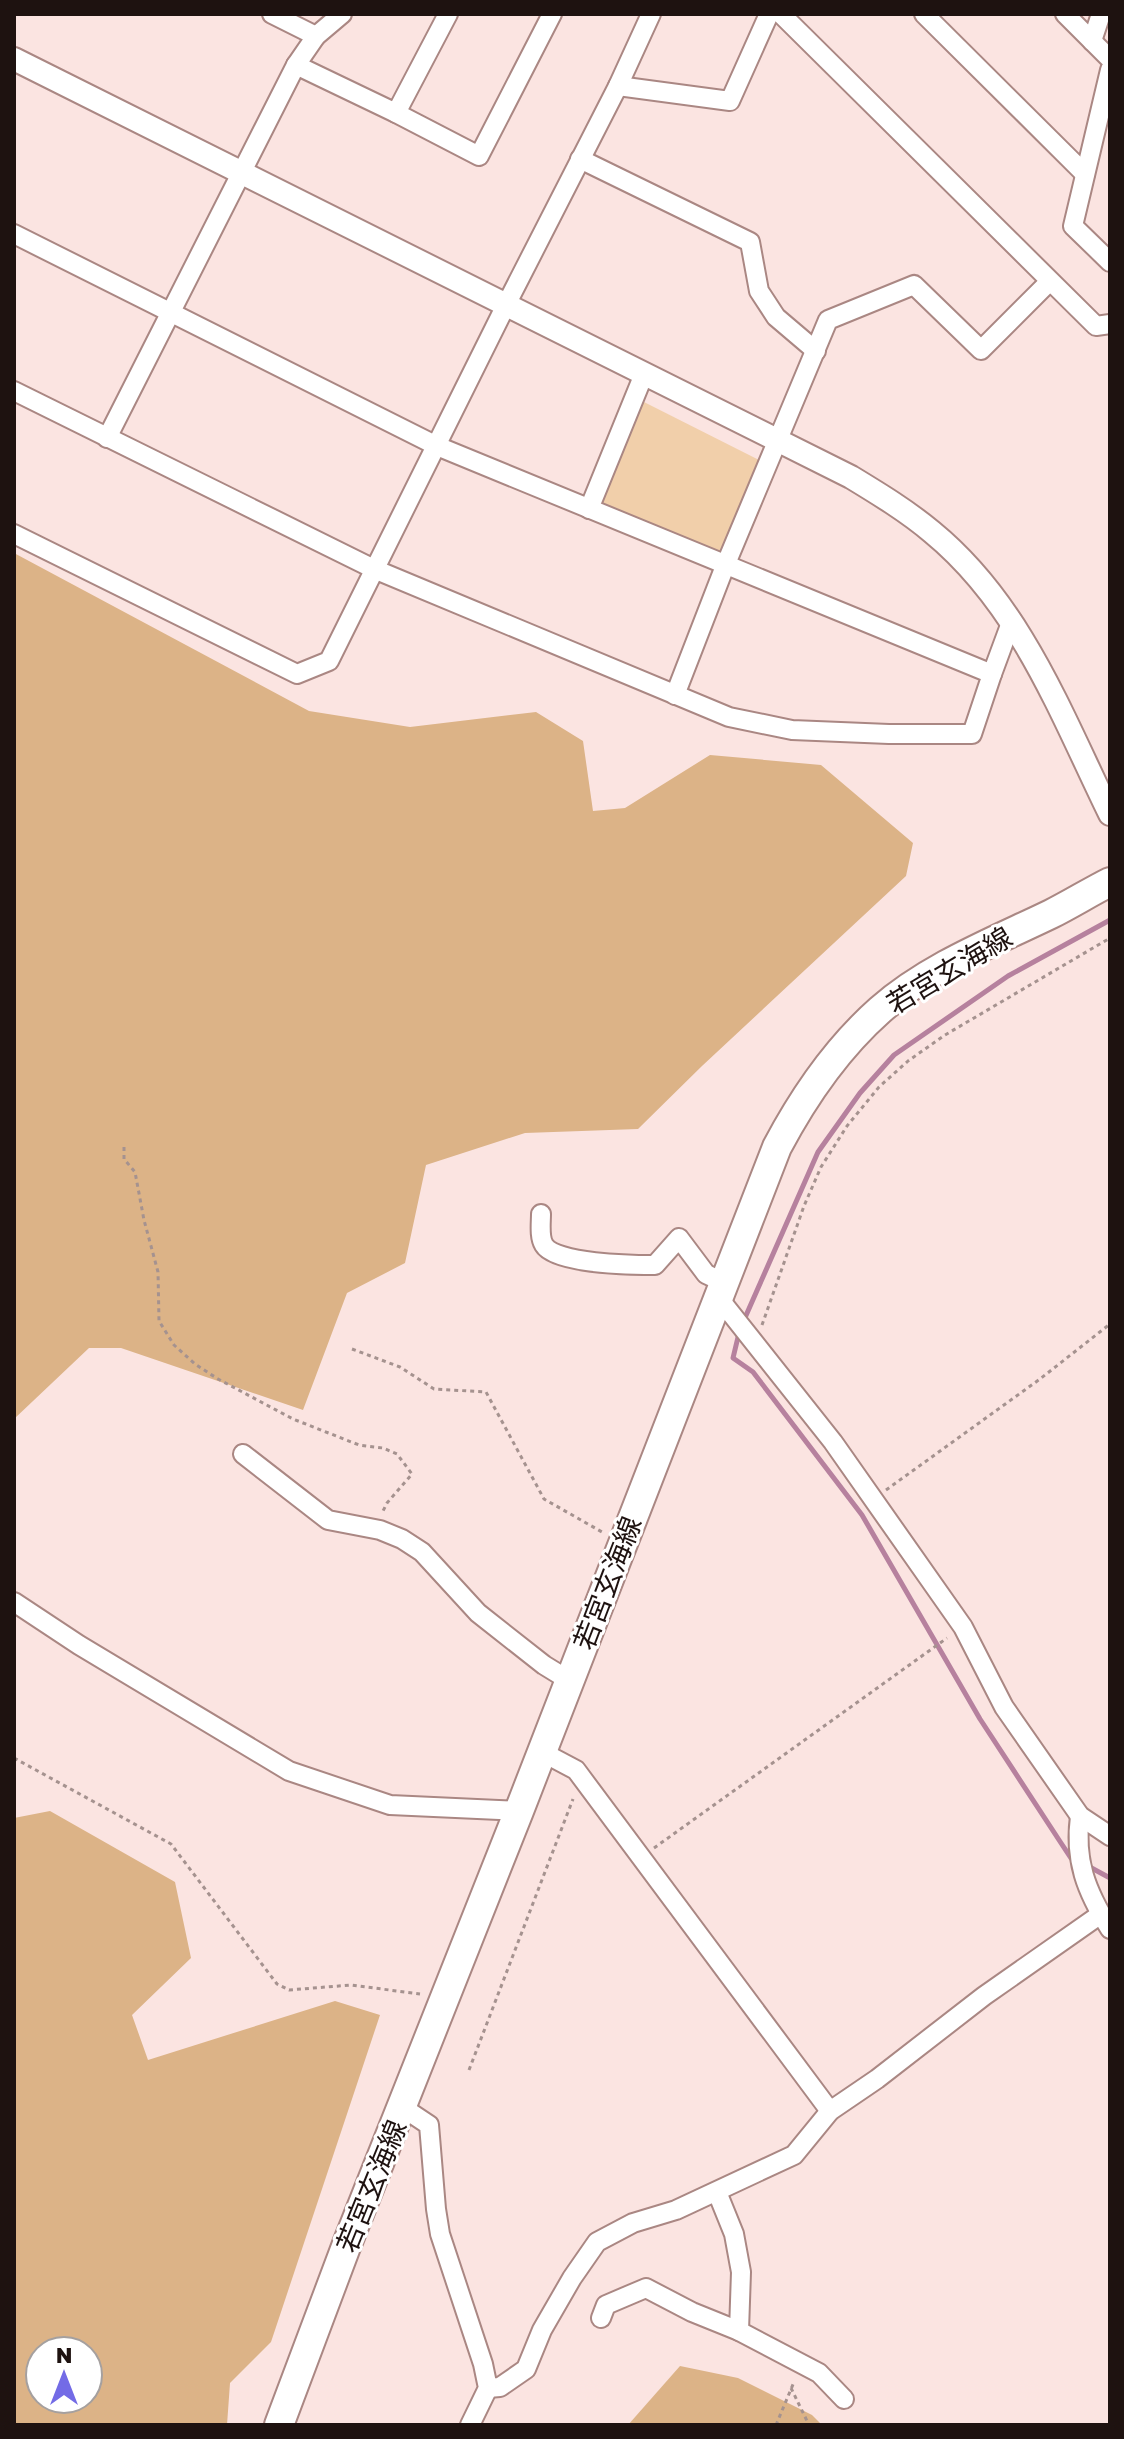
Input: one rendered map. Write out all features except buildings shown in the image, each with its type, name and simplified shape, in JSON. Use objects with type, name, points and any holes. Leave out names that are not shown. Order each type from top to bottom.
[{"type":"main road","name":"若宮玄海線","points":[[279,2425],[720,1289],[782,1137],[812,1087],[850,1039],[882,1009],[917,984],[982,946],[1110,882]]},
{"type":"street","points":[[272,14],[316,36]]},
{"type":"street","points":[[107,438],[296,65],[316,36],[342,14]]},
{"type":"street","points":[[396,113],[448,14]]},
{"type":"street","points":[[296,65],[479,156],[552,14]]},
{"type":"street","points":[[14,534],[297,674],[329,661],[618,86],[651,14]]},
{"type":"street","points":[[618,86],[730,101],[769,14]]},
{"type":"street","points":[[781,14],[1049,282],[1096,326],[1110,324]]},
{"type":"street","points":[[924,14],[1085,174]]},
{"type":"street","points":[[1065,14],[1110,59]]},
{"type":"street","points":[[1092,41],[1101,14]]},
{"type":"street","points":[[14,59],[851,477],[909,514],[956,554],[1012,620],[1029,647],[1110,814]]},
{"type":"street","points":[[1110,70],[1073,226],[1110,262]]},
{"type":"street","points":[[580,159],[750,242],[759,291],[776,317],[816,351]]},
{"type":"street","points":[[14,234],[437,446],[992,674]]},
{"type":"street","points":[[675,695],[725,566],[828,320],[914,285],[981,350],[1049,282]]},
{"type":"street","points":[[589,509],[644,374]]},
{"type":"street","points":[[14,391],[374,569],[729,717],[792,730],[972,734],[1012,620]]},
{"type":"street","points":[[541,1214],[542,1243],[551,1254],[569,1259],[655,1265],[679,1238],[833,1442],[963,1627],[1004,1707],[1080,1816],[1110,1836]]},
{"type":"street","points":[[243,1454],[328,1520],[380,1530],[422,1552],[478,1613],[544,1665],[570,1681]]},
{"type":"street","points":[[14,1602],[79,1645],[289,1771],[390,1805],[519,1811]]},
{"type":"street","points":[[542,1752],[576,1770],[830,2111]]},
{"type":"street","points":[[488,2388],[500,2387],[526,2369],[542,2330],[597,2242],[633,2223],[676,2210],[794,2155],[830,2111],[1076,1929],[1105,1921],[1082,1875],[1077,1839],[1080,1816]]},
{"type":"street","points":[[402,2107],[429,2125],[440,2234],[483,2364],[488,2388],[470,2425]]},
{"type":"street","points":[[717,2192],[734,2234],[741,2272],[739,2331]]},
{"type":"street","points":[[601,2318],[606,2305],[646,2288],[692,2312],[739,2331],[819,2373],[844,2399]]},
{"type":"path","points":[[752,1337],[765,1322],[804,1206],[821,1167],[847,1126],[879,1087],[908,1061],[945,1035],[1110,938]]},
{"type":"path","points":[[124,1147],[124,1159],[135,1172],[158,1272],[159,1321],[174,1345],[218,1379],[293,1419],[359,1445],[383,1448],[397,1454],[412,1474],[387,1503],[379,1518],[380,1530]]},
{"type":"path","points":[[874,1499],[1040,1379],[1110,1324]]},
{"type":"path","points":[[352,1349],[400,1367],[434,1389],[486,1392],[544,1499],[599,1531],[625,1537]]},
{"type":"path","points":[[641,1857],[963,1627]]},
{"type":"path","points":[[14,1758],[171,1844],[277,1984],[289,1990],[351,1985],[444,2000]]},
{"type":"path","points":[[469,2070],[574,1796],[585,1783]]},
{"type":"path","points":[[776,2425],[802,2364]]},
{"type":"path","points":[[791,2388],[809,2425]]},
{"type":"shaded area","points":[[640,400],[761,461],[724,550],[716,552],[603,505],[600,496]]},
{"type":"shaded area","points":[[14,553],[309,711],[410,727],[536,712],[583,741],[593,811],[625,808],[710,755],[821,765],[913,843],[906,876],[638,1129],[525,1133],[426,1165],[405,1263],[347,1293],[303,1410],[121,1348],[89,1348],[14,1419]]},
{"type":"shaded area","points":[[50,1811],[175,1882],[191,1958],[132,2015],[148,2060],[335,2001],[380,2015],[271,2342],[230,2383],[227,2425],[14,2425],[14,1818]]},
{"type":"shaded area","points":[[680,2366],[738,2378],[812,2415],[822,2425],[628,2425]]},
{"type":"waterway","points":[[744,1320],[818,1152],[860,1093],[894,1055],[1008,976],[1110,920]]},
{"type":"waterway","points":[[739,1333],[733,1358],[753,1372],[862,1515],[980,1719],[1071,1858],[1077,1861]]},
{"type":"waterway","points":[[1086,1865],[1110,1878]]}]
